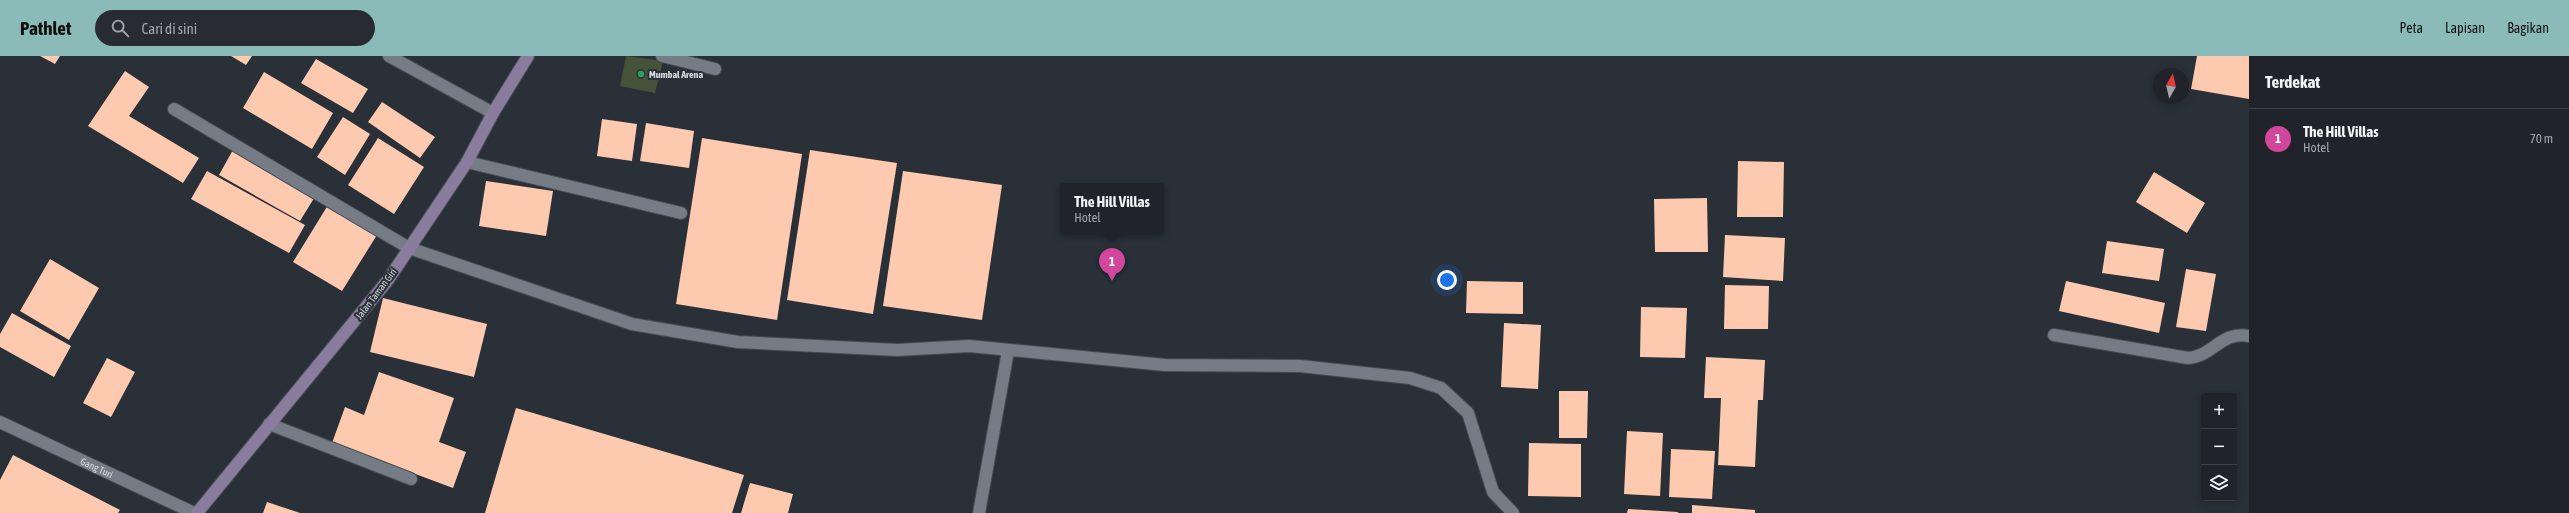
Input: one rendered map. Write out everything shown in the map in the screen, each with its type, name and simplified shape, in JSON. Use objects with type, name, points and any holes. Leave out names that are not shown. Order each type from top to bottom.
[{"type":"street","points":[[389,56],[493,113]]},
{"type":"street","name":"Jalan Taman Giri","points":[[197,513],[388,280],[467,162],[493,113],[528,56]]},
{"type":"street","points":[[662,56],[715,68]]},
{"type":"street","points":[[174,108],[409,248],[640,325],[738,342],[897,350],[970,346],[1008,351],[1165,365],[1300,366],[1410,378],[1441,388],[1468,414],[1493,492],[1513,513]]},
{"type":"street","points":[[467,162],[681,213]]},
{"type":"street","points":[[2054,335],[2188,358],[2201,356],[2226,338],[2237,335],[2249,336]]},
{"type":"street","points":[[979,513],[1008,351]]},
{"type":"street","name":"Gang Turi","points":[[0,422],[194,513]]},
{"type":"street","points":[[269,424],[411,479]]},
{"type":"green space","name":"Mumbal Arena","points":[[626,56],[663,61],[655,93],[620,86]]},
{"type":"building","points":[[40,56],[60,56],[55,64]]},
{"type":"building","points":[[231,56],[252,56],[246,65]]},
{"type":"building","points":[[2197,56],[2249,56],[2249,99],[2191,89]]},
{"type":"building","points":[[316,59],[368,89],[353,113],[301,83]]},
{"type":"building","points":[[125,71],[149,87],[129,116],[199,158],[183,183],[88,126]]},
{"type":"building","points":[[264,72],[333,113],[312,149],[243,108]]},
{"type":"building","points":[[382,102],[435,137],[420,158],[368,122]]},
{"type":"building","points":[[343,117],[370,134],[345,175],[317,157]]},
{"type":"building","points":[[602,119],[637,124],[632,161],[597,156]]},
{"type":"building","points":[[646,123],[694,131],[689,168],[640,161]]},
{"type":"building","points":[[378,138],[424,167],[394,214],[348,185]]},
{"type":"building","points":[[702,138],[802,154],[777,320],[676,304]]},
{"type":"building","points":[[234,148],[316,195],[300,221],[219,175]]},
{"type":"building","points":[[810,150],[897,163],[873,314],[787,300]]},
{"type":"building","points":[[1738,161],[1784,162],[1783,217],[1737,217]]},
{"type":"building","points":[[207,171],[305,225],[289,253],[191,199]]},
{"type":"building","points":[[903,171],[1002,185],[982,320],[883,306]]},
{"type":"building","points":[[2154,172],[2205,203],[2187,233],[2136,202]]},
{"type":"building","points":[[486,181],[553,191],[546,236],[479,226]]},
{"type":"building","points":[[1707,198],[1708,252],[1655,252],[1654,199]]},
{"type":"building","points":[[328,205],[377,235],[342,291],[293,262]]},
{"type":"building","points":[[1725,235],[1785,238],[1783,281],[1723,277]]},
{"type":"building","points":[[2107,241],[2164,249],[2159,281],[2102,273]]},
{"type":"building","points":[[50,259],[99,288],[69,340],[20,311]]},
{"type":"building","points":[[2186,269],[2216,274],[2206,331],[2176,327]]},
{"type":"building","points":[[1467,281],[1523,282],[1523,314],[1466,313]]},
{"type":"building","points":[[2066,281],[2165,303],[2159,333],[2059,311]]},
{"type":"building","points":[[1725,285],[1769,286],[1768,329],[1724,329]]},
{"type":"building","points":[[383,298],[487,324],[474,377],[370,352]]},
{"type":"building","points":[[1641,307],[1687,308],[1685,358],[1640,357]]},
{"type":"building","points":[[12,313],[71,346],[54,377],[0,347],[0,334]]},
{"type":"building","points":[[1504,323],[1541,325],[1538,389],[1501,387]]},
{"type":"building","points":[[1706,357],[1765,360],[1763,400],[1758,400],[1755,467],[1718,465],[1721,398],[1704,398]]},
{"type":"building","points":[[107,358],[135,372],[111,417],[83,403]]},
{"type":"building","points":[[379,372],[454,398],[439,442],[466,452],[453,488],[332,443],[345,407],[364,415]]},
{"type":"building","points":[[1559,391],[1588,391],[1587,438],[1559,438]]},
{"type":"building","points":[[516,408],[744,475],[732,513],[485,513]]},
{"type":"building","points":[[1627,431],[1663,433],[1660,496],[1624,494]]},
{"type":"building","points":[[1529,443],[1581,444],[1581,497],[1528,496]]},
{"type":"building","points":[[1671,449],[1715,451],[1712,499],[1669,497]]},
{"type":"building","points":[[13,455],[120,510],[118,513],[0,513],[0,480]]},
{"type":"building","points":[[750,483],[793,494],[788,513],[741,513]]},
{"type":"building","points":[[267,502],[300,513],[263,513]]},
{"type":"building","points":[[1692,505],[1755,510],[1755,513],[1692,513]]},
{"type":"building","points":[[1628,509],[1678,512],[1678,513],[1627,513]]},
{"type":"place","name":"Mumbal Arena","points":[[641,74]]},
{"type":"place","name":"The Hill Villas","points":[[1112,281]]}]
